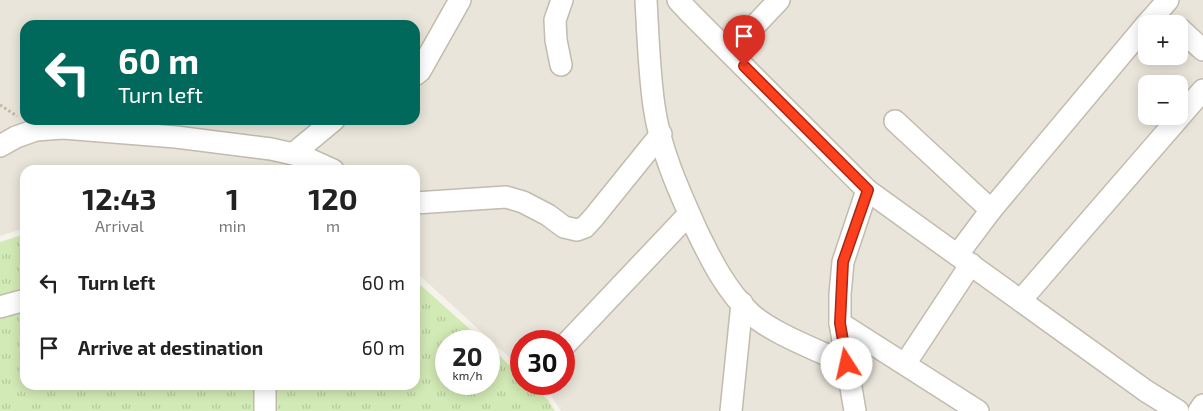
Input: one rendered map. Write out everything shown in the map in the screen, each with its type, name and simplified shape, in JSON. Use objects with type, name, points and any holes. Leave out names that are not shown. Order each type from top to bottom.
[{"type":"street","points":[[420,71],[460,0]]},
{"type":"street","points":[[561,65],[556,40],[555,20],[562,0]]},
{"type":"street","points":[[646,0],[654,108],[678,190],[712,262],[731,291],[751,314],[775,329],[847,364]]},
{"type":"street","points":[[678,0],[868,190],[1146,391],[1178,411]]},
{"type":"street","points":[[730,52],[779,0]]},
{"type":"street","points":[[1188,36],[1203,50]]},
{"type":"street","points":[[905,364],[991,210],[1138,40]]},
{"type":"street","points":[[1021,300],[1203,90]]},
{"type":"street","points":[[895,121],[991,210]]},
{"type":"street","points":[[293,154],[328,125]]},
{"type":"street","points":[[0,146],[16,137],[36,130],[63,128],[176,137],[272,150],[302,156],[322,165]]},
{"type":"street","points":[[420,203],[506,197],[523,202],[548,215],[564,227],[577,230],[585,227],[594,217],[661,134]]},
{"type":"street","points":[[855,411],[840,323],[843,262],[868,190]]},
{"type":"street","points":[[575,334],[689,214]]},
{"type":"street","points":[[0,307],[20,301]]},
{"type":"street","points":[[731,411],[742,303]]},
{"type":"street","points":[[840,323],[978,411]]},
{"type":"street","points":[[265,390],[265,411]]},
{"type":"street","points":[[1198,411],[1203,405]]},
{"type":"shaded area","points":[[0,0],[666,0],[855,188],[1162,411],[561,411],[550,395],[575,395],[575,330],[510,330],[510,358],[500,349],[500,330],[479,330],[420,276],[420,165],[20,165],[20,230],[0,236]]},
{"type":"shaded area","points":[[695,0],[1203,0],[1203,411],[1191,411],[1151,386],[874,185]]},
{"type":"green space","points":[[20,236],[20,390],[420,390],[420,284],[471,330],[435,330],[435,395],[500,395],[500,356],[510,366],[510,395],[542,395],[555,411],[0,411],[0,242]]},
{"type":"route","points":[[744,66],[868,190],[843,262],[840,323],[847,364]]}]
